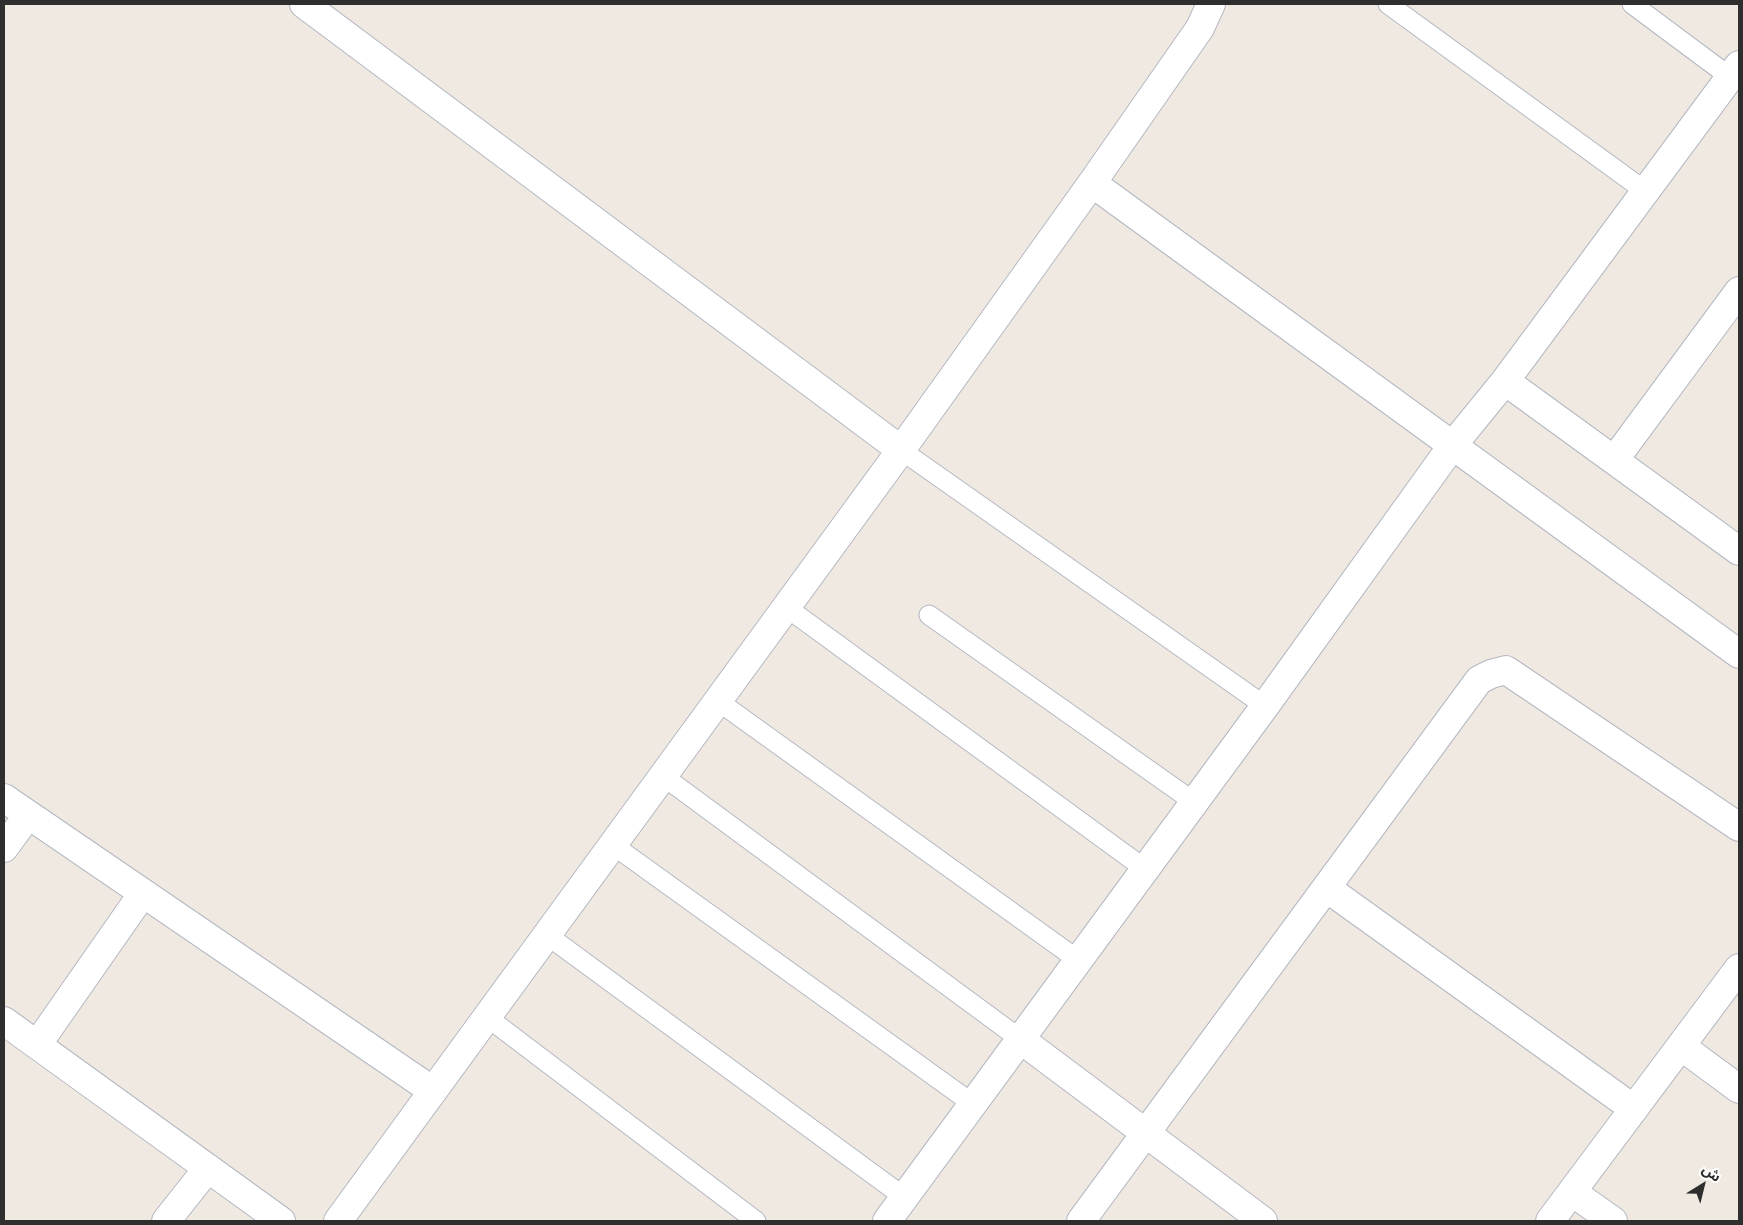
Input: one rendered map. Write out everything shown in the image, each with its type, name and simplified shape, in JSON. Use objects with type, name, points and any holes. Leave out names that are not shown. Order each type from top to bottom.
[{"type":"street","points":[[304,4],[901,450]]},
{"type":"street","points":[[338,1221],[901,450],[1200,28],[1211,4]]},
{"type":"street","points":[[886,1221],[1265,706],[1452,446],[1505,381],[1735,71]]},
{"type":"street","points":[[1092,182],[1739,654]]},
{"type":"street","points":[[1615,459],[1739,291]]},
{"type":"street","points":[[1505,381],[1615,459],[1739,551]]},
{"type":"street","points":[[1081,1221],[1480,680],[1491,674],[1506,670],[1739,827]]},
{"type":"street","points":[[4,798],[433,1091]]},
{"type":"street","points":[[4,848],[28,815]]},
{"type":"street","points":[[1328,888],[1634,1109]]},
{"type":"street","points":[[37,1045],[143,893]]},
{"type":"street","points":[[1550,1221],[1682,1047],[1739,968]]},
{"type":"street","points":[[4,1021],[281,1221]]},
{"type":"street","points":[[1020,1040],[1262,1221]]},
{"type":"street","points":[[1682,1047],[1739,1089]]},
{"type":"street","points":[[166,1221],[208,1168]]},
{"type":"street","points":[[1572,1192],[1613,1221]]},
{"type":"lane","points":[[1388,4],[1645,191]]},
{"type":"lane","points":[[1632,4],[1735,71]]},
{"type":"lane","points":[[901,450],[1265,706]]},
{"type":"lane","points":[[786,607],[1145,869]]},
{"type":"lane","points":[[929,615],[1194,802]]},
{"type":"lane","points":[[718,701],[1078,960]]},
{"type":"lane","points":[[663,776],[1020,1040]]},
{"type":"lane","points":[[613,845],[973,1104]]},
{"type":"lane","points":[[547,934],[904,1197]]},
{"type":"lane","points":[[487,1017],[756,1221]]}]
